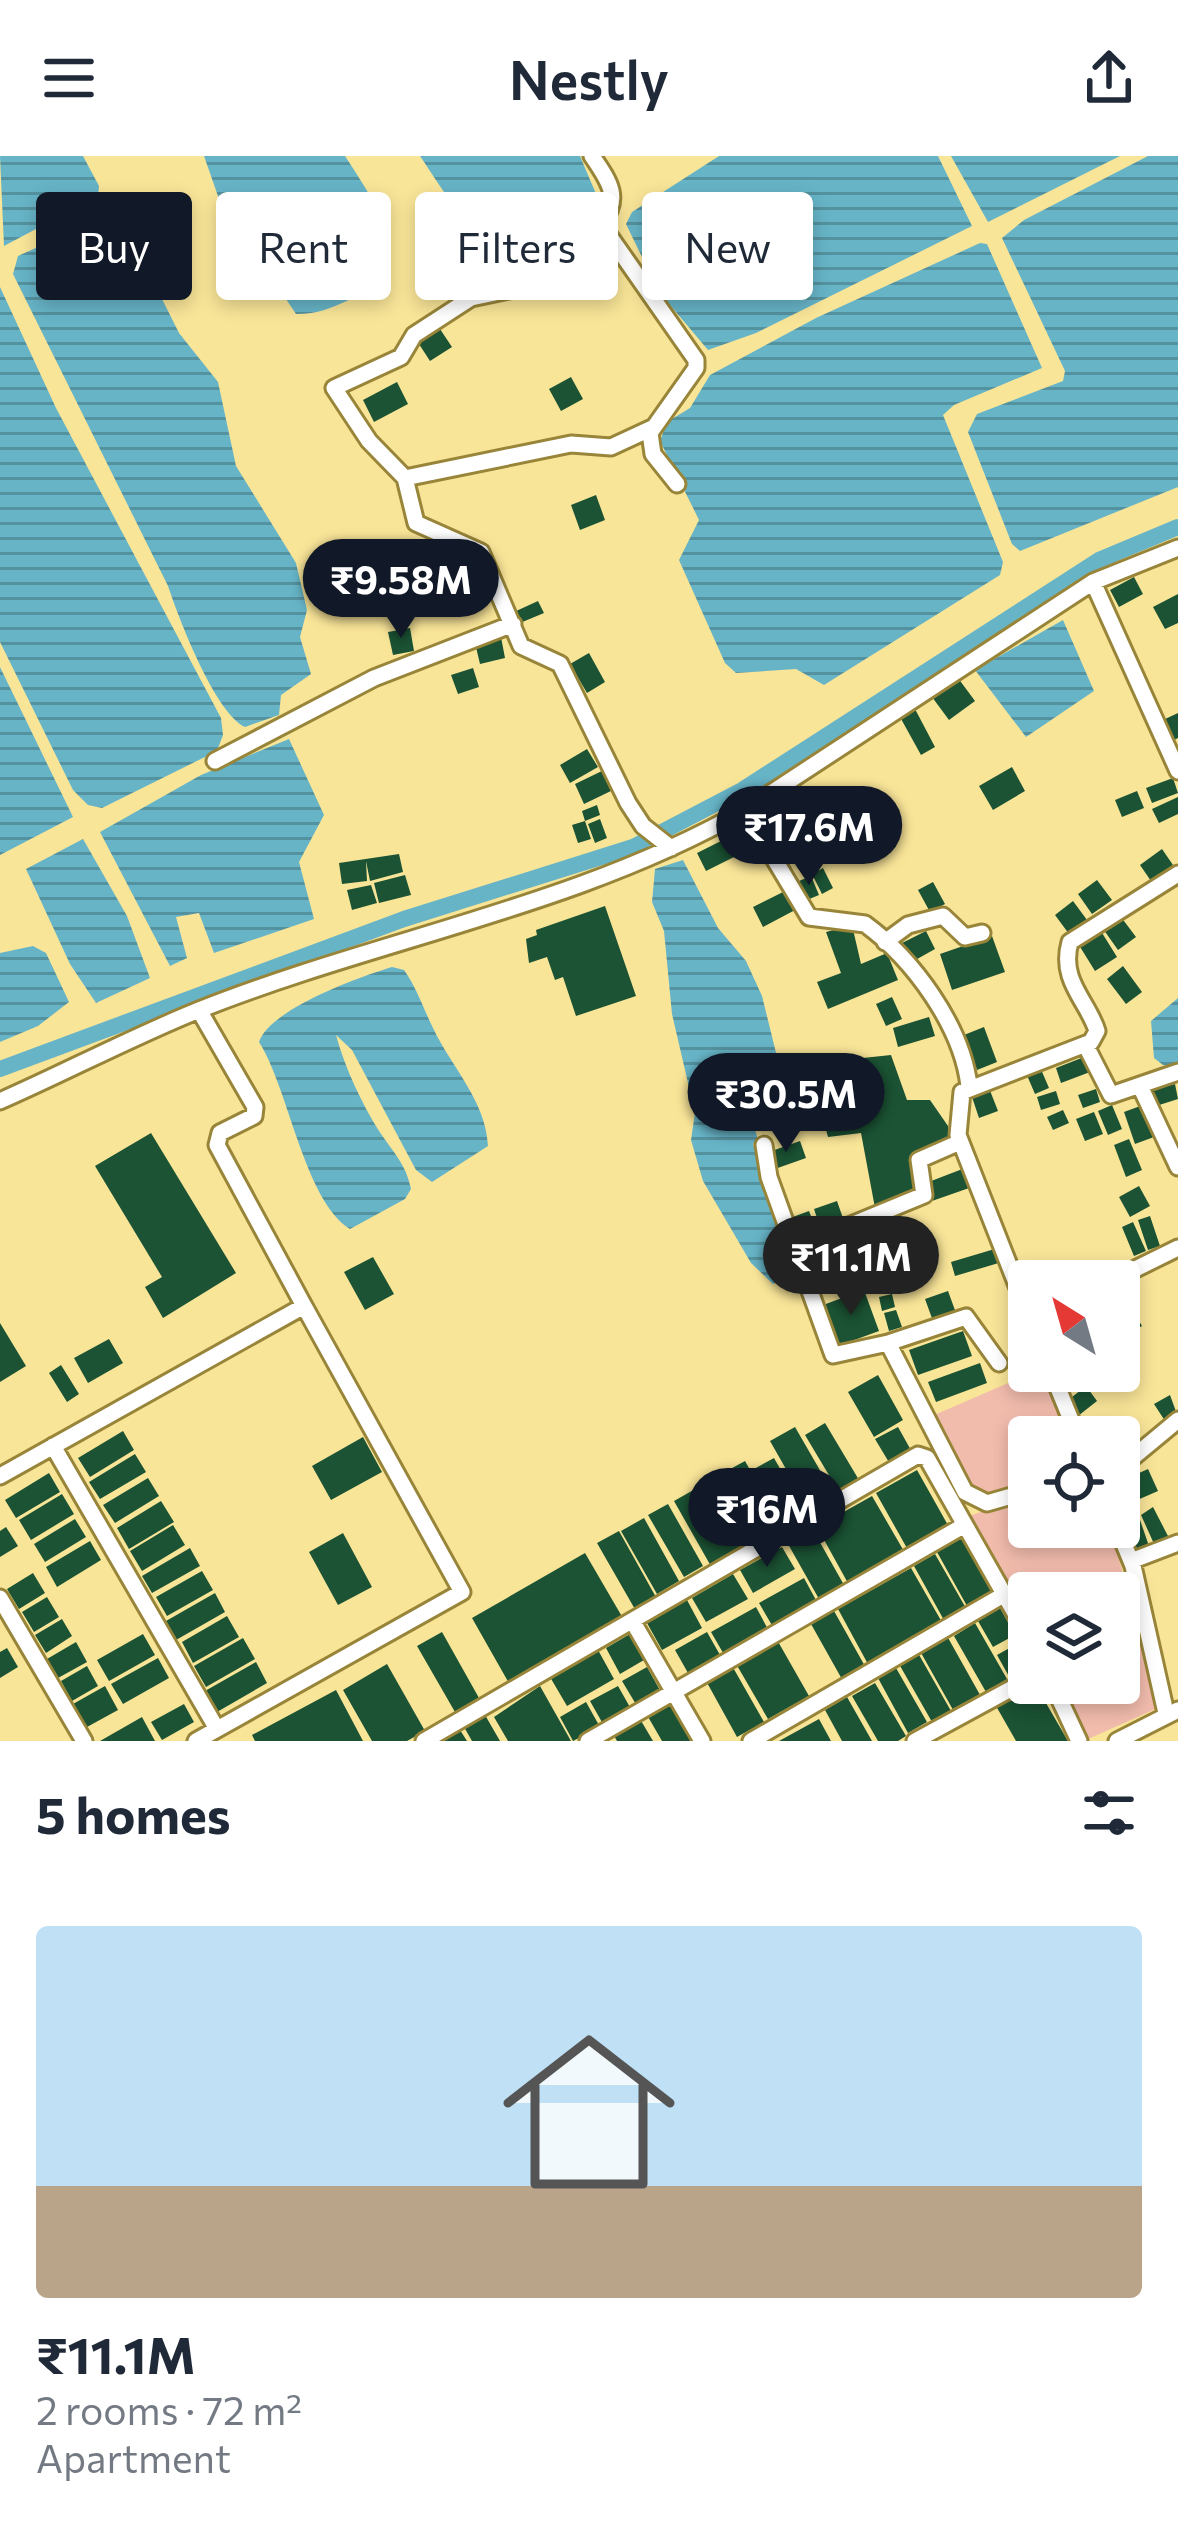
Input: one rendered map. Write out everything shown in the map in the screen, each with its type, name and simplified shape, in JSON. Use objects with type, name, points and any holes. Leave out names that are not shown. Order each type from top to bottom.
[{"type":"street","points":[[592,156],[613,192]]},
{"type":"street","points":[[405,478],[571,444],[611,447],[652,428],[696,368],[696,360],[618,248]]},
{"type":"street","points":[[467,300],[414,335],[401,357],[334,388],[369,441],[405,478],[416,523],[481,552],[530,654],[560,664],[643,826],[666,844]]},
{"type":"street","points":[[652,428],[653,454],[677,484]]},
{"type":"street","points":[[0,1101],[199,1010],[600,880],[666,844],[746,810],[1093,581],[1177,553]]},
{"type":"street","points":[[1093,581],[1178,771]]},
{"type":"street","points":[[215,761],[374,678],[513,624]]},
{"type":"street","points":[[746,810],[809,917],[853,920],[885,942],[941,1009],[967,1066],[969,1086],[956,1110],[960,1142],[1008,1260]]},
{"type":"street","points":[[969,1086],[1087,1046],[1097,1031],[1076,998],[1067,956],[1070,942],[1178,874]]},
{"type":"street","points":[[885,942],[908,925],[943,916],[965,938],[982,933]]},
{"type":"street","points":[[196,1741],[462,1592],[217,1145],[220,1133],[254,1116],[255,1107],[199,1010]]},
{"type":"street","points":[[1087,1046],[1111,1094],[1178,1072]]},
{"type":"street","points":[[1140,1086],[1178,1167]]},
{"type":"street","points":[[793,1249],[924,1195],[919,1160],[960,1142]]},
{"type":"street","points":[[764,1144],[769,1178],[833,1354],[888,1343],[965,1317],[999,1364]]},
{"type":"street","points":[[1140,1267],[1178,1248]]},
{"type":"street","points":[[0,1476],[304,1306]]},
{"type":"street","points":[[888,1343],[965,1492],[987,1503],[1008,1497]]},
{"type":"street","points":[[1140,1452],[1178,1420]]},
{"type":"street","points":[[53,1446],[217,1729]]},
{"type":"street","points":[[424,1741],[917,1455],[927,1458],[1008,1600]]},
{"type":"street","points":[[588,1741],[963,1526]]},
{"type":"street","points":[[1131,1562],[1178,1543]]},
{"type":"street","points":[[1117,1741],[1172,1711],[1125,1548]]},
{"type":"street","points":[[752,1741],[1005,1594]]},
{"type":"street","points":[[0,1598],[84,1741]]},
{"type":"street","points":[[633,1622],[702,1741]]},
{"type":"street","points":[[915,1741],[1008,1690]]},
{"type":"street","points":[[1061,1704],[1078,1741]]},
{"type":"shaded area","points":[[1008,1383],[1008,1392],[1053,1392],[1062,1416],[1008,1416],[1008,1490],[991,1496],[976,1493],[932,1416]]},
{"type":"shaded area","points":[[1008,1503],[1008,1548],[1116,1548],[1122,1572],[1008,1572],[1008,1588],[966,1517]]},
{"type":"shaded area","points":[[1140,1635],[1160,1707],[1088,1739],[1070,1704],[1140,1704]]},
{"type":"water","points":[[0,156],[83,156],[98,192],[36,192],[36,229],[4,246]]},
{"type":"water","points":[[204,156],[345,156],[368,192],[217,192]]},
{"type":"water","points":[[420,156],[580,156],[595,192],[444,192]]},
{"type":"water","points":[[719,156],[938,156],[972,226],[756,333],[708,350],[666,300],[813,300],[813,192],[663,192]]},
{"type":"water","points":[[951,156],[1120,156],[988,222]]},
{"type":"water","points":[[1148,156],[1178,156],[1178,487],[1020,551],[1012,544],[968,432],[977,414],[1063,381],[1065,371],[1002,238],[1024,220]]},
{"type":"water","points":[[642,206],[642,257],[626,224]]},
{"type":"water","points":[[980,243],[987,244],[1042,368],[954,405],[943,415],[1003,562],[1000,575],[824,685],[796,669],[736,673],[725,663],[679,560],[699,520],[660,441],[667,422],[690,408],[710,375],[816,318]]},
{"type":"water","points":[[36,248],[36,300],[162,300],[179,333],[218,382],[236,466],[296,563],[307,610],[300,637],[311,674],[281,695],[279,715],[245,727],[222,704],[199,664],[168,586],[13,274],[18,256]]},
{"type":"water","points":[[0,287],[56,408],[221,718],[223,735],[217,751],[102,808],[88,805],[73,790],[0,642]]},
{"type":"water","points":[[287,300],[349,300],[324,310],[296,314]]},
{"type":"water","points":[[1063,620],[1094,691],[1026,737],[975,670]]},
{"type":"water","points":[[0,667],[73,817],[0,855]]},
{"type":"water","points":[[289,739],[324,815],[299,862],[314,919],[214,953],[199,913],[176,917],[187,958],[170,966],[100,832],[201,775]]},
{"type":"water","points":[[83,839],[127,916],[150,978],[96,1003],[70,964],[26,869]]},
{"type":"water","points":[[683,860],[718,928],[746,961],[762,996],[784,1085],[780,1093],[747,1106],[758,1139],[753,1144],[796,1271],[773,1284],[751,1263],[703,1181],[691,1140],[695,1113],[672,1014],[664,931],[652,902],[655,869]]},
{"type":"water","points":[[33,946],[46,953],[69,1002],[38,1026],[0,1042],[0,953]]},
{"type":"water","points":[[392,967],[409,977],[475,1099],[488,1146],[432,1182],[416,1170],[352,1050],[336,1035],[360,1097],[402,1165],[411,1189],[405,1199],[350,1229],[321,1194],[259,1042],[297,1006]]},
{"type":"water","points":[[1178,998],[1178,1065],[1163,1065],[1154,1058],[1151,1021]]},
{"type":"building","points":[[438,326],[452,347],[430,361],[417,341]]},
{"type":"building","points":[[571,377],[583,399],[561,411],[549,389]]},
{"type":"building","points":[[397,382],[408,404],[374,422],[363,400]]},
{"type":"building","points":[[596,495],[605,520],[580,530],[571,505]]},
{"type":"building","points":[[1134,577],[1143,594],[1119,607],[1110,590]]},
{"type":"building","points":[[1178,594],[1178,623],[1165,629],[1153,607]]},
{"type":"building","points":[[538,601],[544,613],[520,623],[514,612]]},
{"type":"building","points":[[410,628],[414,651],[393,655],[388,632]]},
{"type":"building","points":[[501,637],[505,658],[480,664],[475,643]]},
{"type":"building","points":[[589,653],[605,682],[587,693],[570,664]]},
{"type":"building","points":[[473,668],[479,687],[458,694],[451,675]]},
{"type":"building","points":[[958,678],[975,701],[949,720],[932,697]]},
{"type":"building","points":[[915,709],[935,747],[921,755],[900,717]]},
{"type":"building","points":[[1178,713],[1178,738],[1172,741],[1163,720]]},
{"type":"building","points":[[587,749],[598,767],[570,783],[560,765]]},
{"type":"building","points":[[1012,767],[1025,791],[993,810],[979,786]]},
{"type":"building","points":[[604,770],[613,790],[584,804],[575,784]]},
{"type":"building","points":[[1173,778],[1178,793],[1152,803],[1146,788]]},
{"type":"building","points":[[1137,791],[1144,808],[1122,817],[1115,800]]},
{"type":"building","points":[[1178,797],[1178,814],[1159,823],[1152,809]]},
{"type":"building","points":[[597,805],[600,815],[585,821],[582,811]]},
{"type":"building","points":[[600,819],[607,838],[595,843],[588,824]]},
{"type":"building","points":[[882,819],[890,836],[874,843],[866,825]]},
{"type":"building","points":[[585,821],[591,839],[578,843],[572,825]]},
{"type":"building","points":[[749,827],[758,845],[706,871],[697,853]]},
{"type":"building","points":[[1162,849],[1173,865],[1151,881],[1140,865]]},
{"type":"building","points":[[399,854],[403,872],[370,881],[366,861],[367,881],[342,884],[339,863]]},
{"type":"building","points":[[823,868],[833,888],[822,894],[812,874]]},
{"type":"building","points":[[405,875],[411,895],[379,903],[374,883]]},
{"type":"building","points":[[811,876],[819,895],[807,900],[799,881]]},
{"type":"building","points":[[1097,880],[1112,900],[1092,914],[1078,894]]},
{"type":"building","points":[[933,882],[945,904],[930,912],[918,890]]},
{"type":"building","points":[[371,885],[377,903],[352,910],[347,890]]},
{"type":"building","points":[[787,890],[797,909],[763,927],[753,907]]},
{"type":"building","points":[[1073,901],[1090,924],[1072,938],[1055,915]]},
{"type":"building","points":[[605,906],[636,996],[576,1016],[563,977],[555,980],[547,957],[529,963],[526,939],[537,935],[536,930]]},
{"type":"building","points":[[1118,913],[1136,937],[1118,950],[1101,926]]},
{"type":"building","points":[[852,925],[861,964],[887,953],[898,980],[828,1009],[817,982],[841,973],[826,932]]},
{"type":"building","points":[[1099,928],[1117,957],[1095,971],[1077,942]]},
{"type":"building","points":[[926,931],[935,949],[910,963],[900,944]]},
{"type":"building","points":[[992,936],[1005,972],[952,990],[940,954]]},
{"type":"building","points":[[1123,966],[1142,992],[1126,1004],[1107,979]]},
{"type":"building","points":[[892,997],[902,1019],[886,1026],[876,1004]]},
{"type":"building","points":[[929,1017],[935,1036],[898,1047],[893,1028]]},
{"type":"building","points":[[984,1027],[997,1062],[977,1070],[964,1035]]},
{"type":"building","points":[[891,1055],[907,1100],[930,1100],[948,1126],[948,1144],[911,1160],[920,1193],[875,1208],[861,1133],[828,1137],[815,1090],[821,1120],[802,1125],[794,1097],[814,1086],[816,1063]]},
{"type":"building","points":[[1084,1057],[1090,1072],[1061,1083],[1056,1068]]},
{"type":"building","points":[[1040,1067],[1049,1088],[1035,1094],[1026,1073]]},
{"type":"building","points":[[1175,1084],[1178,1099],[1153,1107],[1148,1091]]},
{"type":"building","points":[[989,1088],[998,1111],[979,1118],[971,1094]]},
{"type":"building","points":[[1096,1089],[1100,1102],[1083,1108],[1078,1095]]},
{"type":"building","points":[[1056,1091],[1060,1104],[1041,1110],[1037,1097]]},
{"type":"building","points":[[793,1101],[800,1129],[783,1133],[780,1104]]},
{"type":"building","points":[[1112,1105],[1122,1129],[1108,1135],[1098,1111]]},
{"type":"building","points":[[1143,1105],[1154,1137],[1135,1144],[1124,1112]]},
{"type":"building","points":[[1063,1110],[1069,1123],[1053,1130],[1047,1117]]},
{"type":"building","points":[[1094,1112],[1103,1134],[1085,1141],[1076,1119]]},
{"type":"building","points":[[151,1133],[236,1273],[163,1318],[145,1287],[162,1277],[95,1166]]},
{"type":"building","points":[[1129,1139],[1142,1170],[1126,1177],[1114,1145]]},
{"type":"building","points":[[800,1141],[806,1158],[772,1170],[766,1153]]},
{"type":"building","points":[[965,1168],[972,1187],[932,1201],[926,1183]]},
{"type":"building","points":[[1139,1186],[1150,1206],[1130,1217],[1119,1197]]},
{"type":"building","points":[[837,1201],[845,1224],[822,1233],[814,1209]]},
{"type":"building","points":[[809,1211],[817,1231],[798,1238],[790,1218]]},
{"type":"building","points":[[1150,1216],[1160,1246],[1148,1250],[1138,1220]]},
{"type":"building","points":[[1133,1222],[1146,1251],[1134,1256],[1122,1227]]},
{"type":"building","points":[[824,1246],[831,1265],[810,1273],[803,1253]]},
{"type":"building","points":[[998,1248],[1002,1262],[955,1276],[951,1262]]},
{"type":"building","points":[[373,1257],[394,1294],[365,1310],[344,1272]]},
{"type":"building","points":[[909,1264],[916,1286],[890,1293],[890,1270]]},
{"type":"building","points":[[864,1290],[879,1331],[838,1346],[823,1305]]},
{"type":"building","points":[[948,1291],[956,1313],[933,1321],[925,1299]]},
{"type":"building","points":[[892,1294],[895,1307],[882,1311],[879,1297]]},
{"type":"building","points":[[896,1310],[902,1327],[889,1331],[884,1313]]},
{"type":"building","points":[[0,1323],[26,1366],[0,1382]]},
{"type":"building","points":[[963,1331],[972,1356],[918,1375],[909,1350]]},
{"type":"building","points":[[109,1339],[123,1363],[88,1383],[74,1358]]},
{"type":"building","points":[[980,1363],[987,1383],[936,1402],[928,1382]]},
{"type":"building","points":[[61,1365],[79,1394],[67,1402],[49,1373]]},
{"type":"building","points":[[878,1375],[903,1420],[874,1437],[848,1392]]},
{"type":"building","points":[[1078,1392],[1090,1392],[1097,1401],[1078,1416],[1067,1401]]},
{"type":"building","points":[[1170,1395],[1178,1417],[1167,1424],[1154,1404]]},
{"type":"building","points":[[825,1423],[859,1480],[839,1492],[805,1435]]},
{"type":"building","points":[[795,1427],[832,1491],[807,1506],[770,1441]]},
{"type":"building","points":[[898,1427],[912,1452],[890,1464],[875,1439]]},
{"type":"building","points":[[123,1431],[134,1450],[90,1477],[78,1458]]},
{"type":"building","points":[[363,1437],[382,1472],[331,1500],[312,1466]]},
{"type":"building","points":[[135,1454],[146,1472],[100,1499],[89,1482]]},
{"type":"building","points":[[774,1458],[798,1500],[779,1511],[754,1469]]},
{"type":"building","points":[[745,1461],[783,1528],[761,1540],[723,1473]]},
{"type":"building","points":[[1148,1469],[1158,1491],[1140,1499],[1140,1473]]},
{"type":"building","points":[[917,1470],[949,1527],[908,1550],[876,1493]]},
{"type":"building","points":[[49,1473],[60,1492],[16,1518],[5,1500]]},
{"type":"building","points":[[720,1475],[758,1542],[712,1568],[674,1501]]},
{"type":"building","points":[[148,1478],[159,1496],[115,1523],[103,1505]]},
{"type":"building","points":[[62,1494],[74,1514],[31,1540],[19,1520]]},
{"type":"building","points":[[872,1496],[905,1553],[849,1585],[817,1527]]},
{"type":"building","points":[[161,1501],[174,1522],[129,1549],[117,1528]]},
{"type":"building","points":[[668,1504],[703,1566],[684,1577],[648,1515]]},
{"type":"building","points":[[1153,1507],[1169,1538],[1155,1546],[1141,1515]]},
{"type":"building","points":[[644,1518],[679,1581],[657,1594],[621,1531]]},
{"type":"building","points":[[75,1519],[86,1537],[45,1562],[34,1544]]},
{"type":"building","points":[[1140,1520],[1150,1549],[1134,1555],[1132,1548],[1140,1548]]},
{"type":"building","points":[[173,1525],[185,1545],[142,1571],[130,1551]]},
{"type":"building","points":[[6,1527],[18,1546],[0,1557],[0,1531]]},
{"type":"building","points":[[813,1530],[844,1585],[819,1599],[788,1544]]},
{"type":"building","points":[[619,1531],[657,1599],[636,1611],[597,1543]]},
{"type":"building","points":[[343,1533],[372,1587],[338,1605],[309,1552]]},
{"type":"building","points":[[962,1538],[993,1592],[967,1606],[937,1552]]},
{"type":"building","points":[[90,1541],[101,1560],[57,1587],[46,1567]]},
{"type":"building","points":[[782,1547],[795,1569],[753,1593],[740,1570]]},
{"type":"building","points":[[190,1548],[200,1566],[152,1593],[142,1576]]},
{"type":"building","points":[[585,1553],[624,1620],[510,1685],[472,1618]]},
{"type":"building","points":[[935,1554],[967,1610],[945,1622],[914,1566]]},
{"type":"building","points":[[911,1568],[943,1624],[869,1666],[838,1609]]},
{"type":"building","points":[[202,1571],[213,1590],[167,1616],[156,1597]]},
{"type":"building","points":[[33,1573],[45,1593],[19,1609],[7,1589]]},
{"type":"building","points":[[733,1574],[748,1599],[706,1622],[692,1598]]},
{"type":"building","points":[[804,1578],[817,1602],[773,1627],[759,1603]]},
{"type":"building","points":[[215,1593],[225,1612],[176,1640],[166,1621]]},
{"type":"building","points":[[47,1597],[59,1617],[34,1632],[22,1612]]},
{"type":"building","points":[[687,1600],[702,1628],[662,1650],[647,1623]]},
{"type":"building","points":[[756,1607],[770,1633],[726,1658],[711,1632]]},
{"type":"building","points":[[1000,1608],[1008,1622],[1008,1639],[993,1647],[978,1621]]},
{"type":"building","points":[[834,1611],[866,1668],[843,1681],[811,1624]]},
{"type":"building","points":[[227,1616],[239,1637],[193,1663],[182,1642]]},
{"type":"building","points":[[62,1619],[72,1636],[46,1653],[35,1635]]},
{"type":"building","points":[[975,1623],[1007,1679],[986,1692],[954,1636]]},
{"type":"building","points":[[442,1632],[479,1698],[455,1712],[417,1646]]},
{"type":"building","points":[[707,1632],[724,1662],[692,1680],[675,1650]]},
{"type":"building","points":[[143,1634],[155,1655],[109,1681],[97,1660]]},
{"type":"building","points":[[630,1634],[644,1660],[620,1674],[606,1648]]},
{"type":"building","points":[[947,1636],[984,1702],[957,1717],[920,1651]]},
{"type":"building","points":[[243,1638],[255,1659],[206,1687],[194,1666]]},
{"type":"building","points":[[776,1638],[809,1696],[768,1719],[735,1662]]},
{"type":"building","points":[[76,1642],[87,1662],[58,1678],[47,1659]]},
{"type":"building","points":[[7,1648],[18,1667],[0,1678],[0,1652]]},
{"type":"building","points":[[1008,1649],[1008,1675],[997,1655]]},
{"type":"building","points":[[598,1650],[614,1679],[567,1706],[550,1677]]},
{"type":"building","points":[[918,1653],[955,1718],[936,1729],[899,1664]]},
{"type":"building","points":[[158,1658],[169,1678],[123,1704],[111,1684]]},
{"type":"building","points":[[256,1662],[267,1683],[217,1712],[205,1691]]},
{"type":"building","points":[[387,1664],[425,1731],[407,1741],[372,1741],[343,1690]]},
{"type":"building","points":[[731,1664],[764,1722],[737,1737],[705,1679]]},
{"type":"building","points":[[87,1666],[98,1686],[72,1701],[61,1681]]},
{"type":"building","points":[[647,1667],[661,1692],[637,1706],[622,1681]]},
{"type":"building","points":[[896,1668],[927,1722],[908,1733],[878,1678]]},
{"type":"building","points":[[875,1683],[906,1736],[898,1741],[878,1741],[852,1696]]},
{"type":"building","points":[[105,1686],[118,1710],[87,1727],[73,1704]]},
{"type":"building","points":[[540,1686],[571,1741],[508,1741],[494,1717]]},
{"type":"building","points":[[618,1686],[631,1709],[603,1724],[590,1701]]},
{"type":"building","points":[[336,1690],[363,1741],[255,1741],[252,1735]]},
{"type":"building","points":[[847,1697],[872,1741],[842,1741],[825,1710]]},
{"type":"building","points":[[1008,1699],[1008,1704],[1047,1704],[1068,1741],[1016,1741],[996,1706]]},
{"type":"building","points":[[670,1701],[692,1741],[662,1741],[647,1715]]},
{"type":"building","points":[[586,1702],[600,1727],[573,1741],[560,1717]]},
{"type":"building","points":[[184,1704],[194,1722],[162,1740],[151,1722]]},
{"type":"building","points":[[481,1708],[500,1741],[472,1741],[460,1720]]},
{"type":"building","points":[[142,1717],[155,1741],[100,1741]]},
{"type":"building","points":[[640,1719],[653,1741],[617,1741],[613,1734]]},
{"type":"building","points":[[819,1719],[831,1741],[779,1741]]},
{"type":"building","points":[[460,1730],[467,1741],[440,1741]]},
{"type":"waterway","points":[[0,1069],[404,919],[633,847],[742,790],[1099,560],[1178,527]]}]
